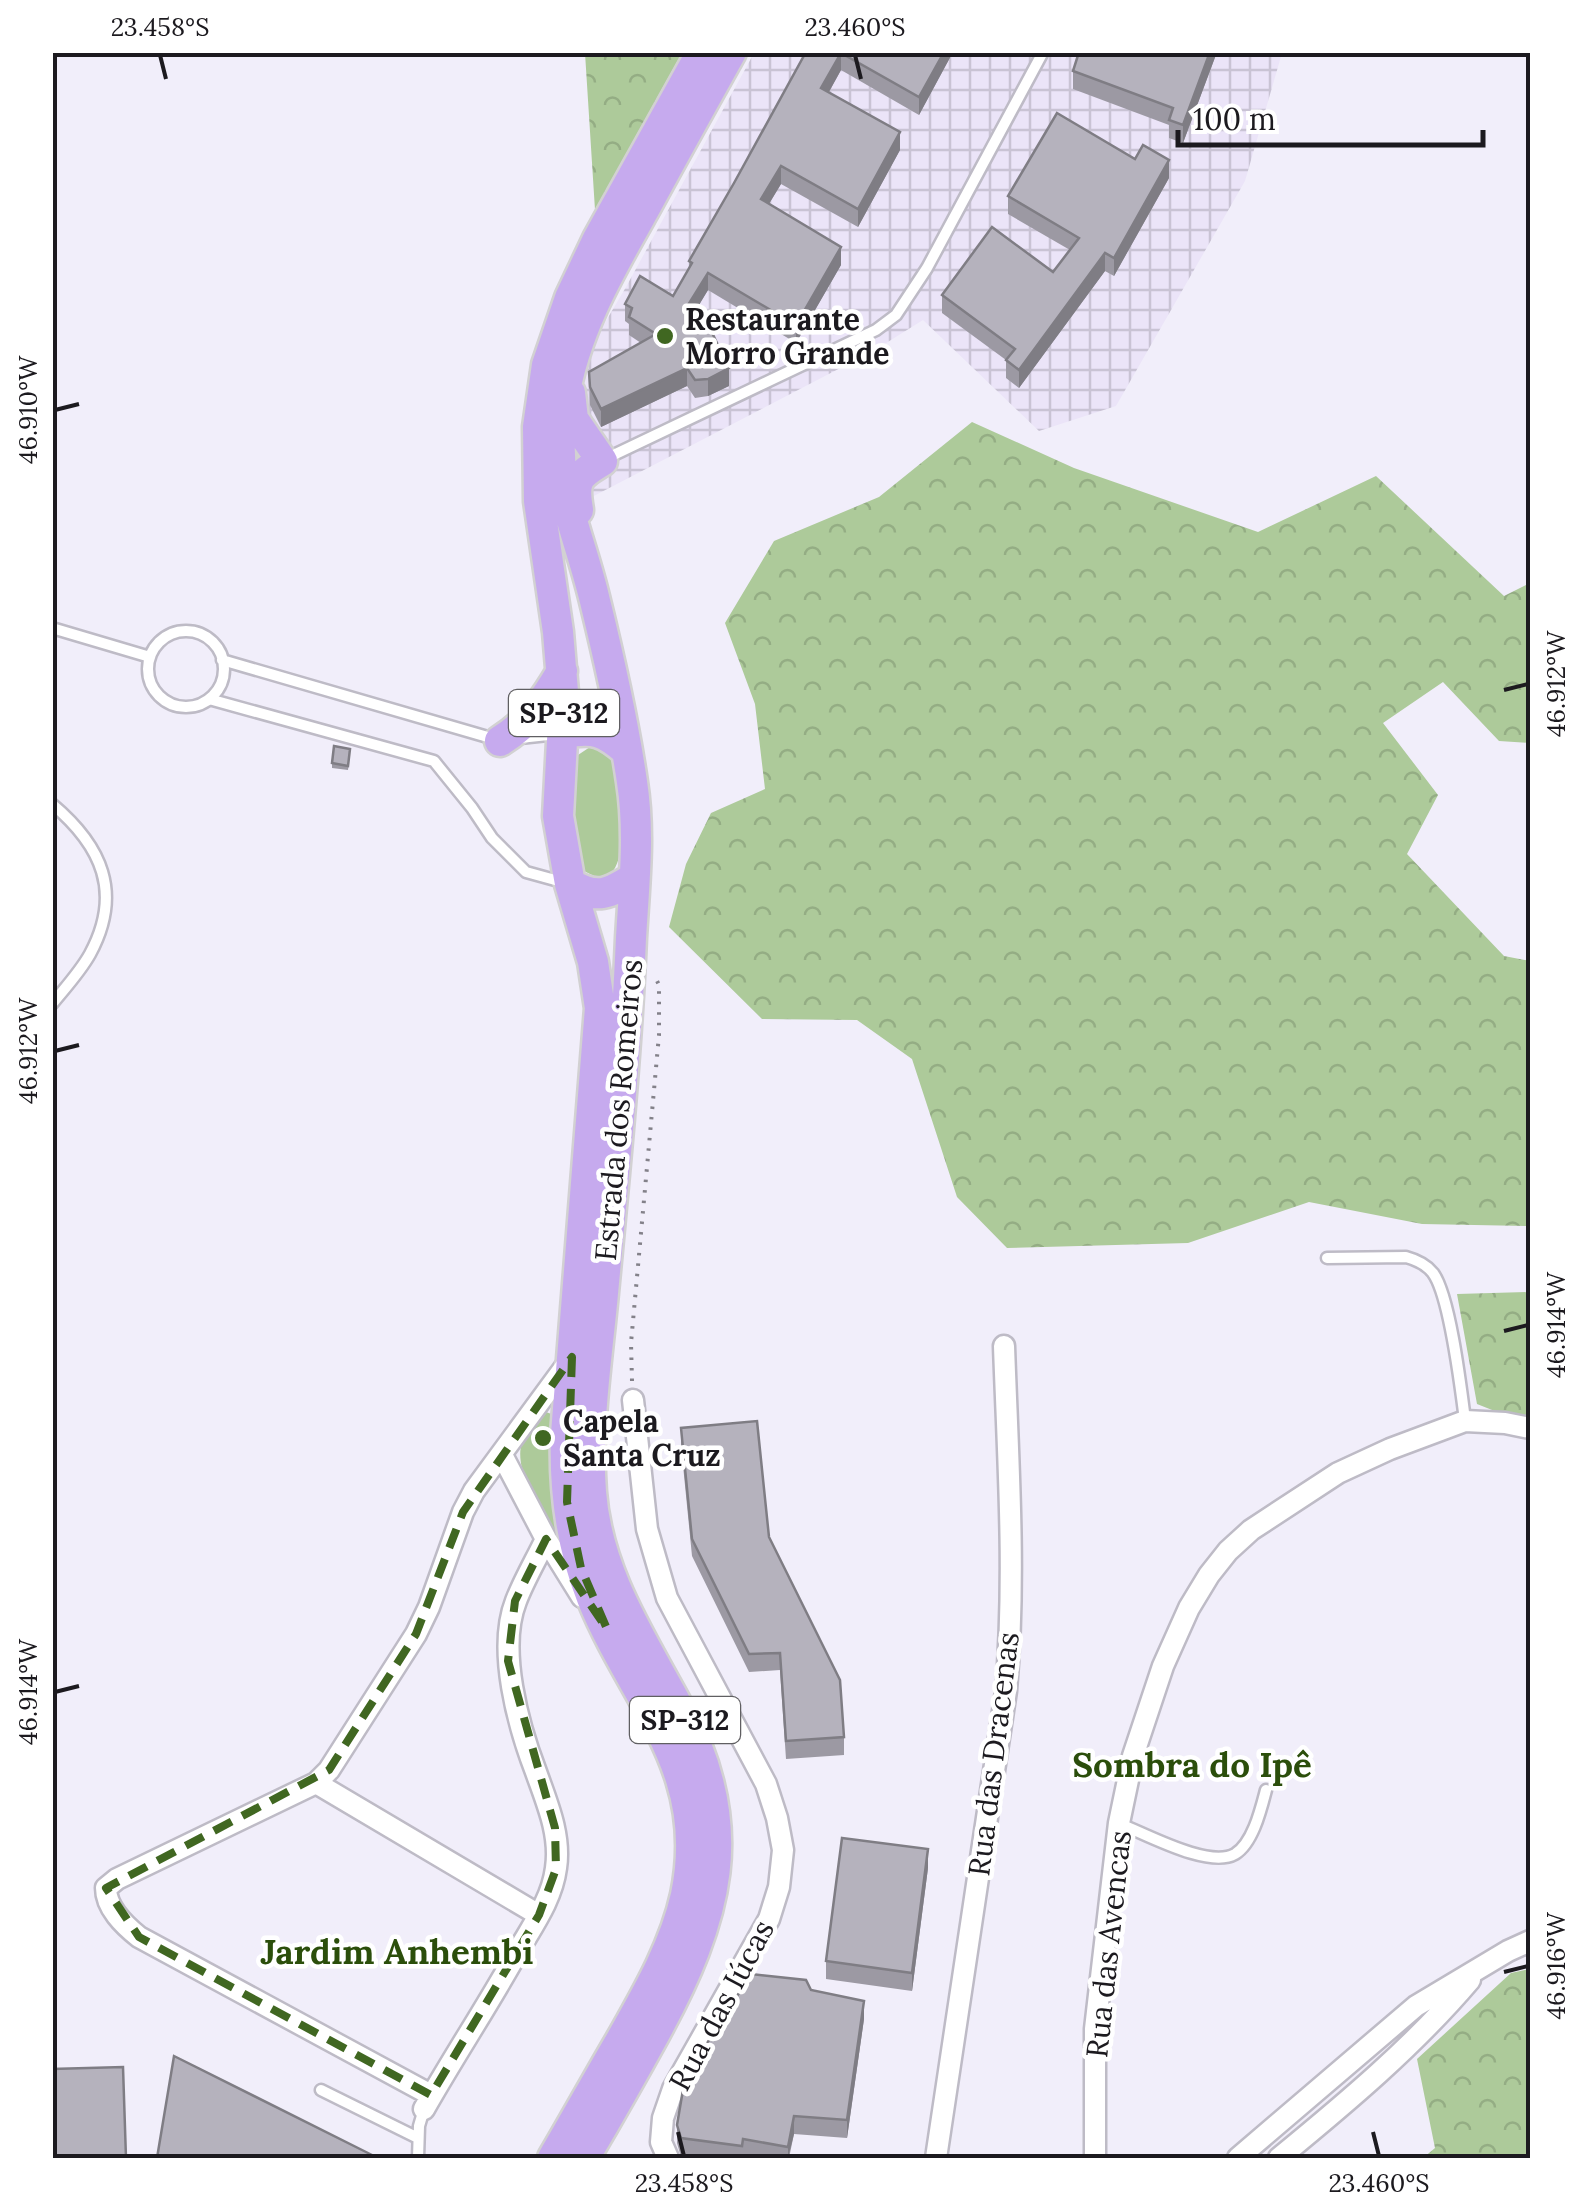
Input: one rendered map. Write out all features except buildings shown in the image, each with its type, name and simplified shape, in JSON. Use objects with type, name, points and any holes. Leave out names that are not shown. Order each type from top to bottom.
[{"type":"main road","name":"Estrada dos Romeiros","points":[[553,2158],[656,1975],[679,1920],[690,1870],[689,1818],[678,1768],[658,1720],[593,1600],[572,1535],[567,1502],[566,1434],[600,1008],[558,816],[564,733],[562,671],[537,479],[538,428],[547,366],[570,298],[598,239],[702,52]]},
{"type":"main road","name":"Estrada dos Romeiros","points":[[584,2158],[693,1955],[711,1900],[716,1858],[715,1815],[702,1759],[686,1720],[616,1590],[596,1530],[592,1499],[590,1436],[623,1068],[635,806],[593,591],[567,508],[558,460],[559,428],[569,370],[606,277],[731,52]]},
{"type":"main road","points":[[569,370],[570,409],[602,461],[582,473],[575,492],[593,591]]},
{"type":"main road","points":[[500,741],[534,715],[562,671]]},
{"type":"main road","points":[[564,733],[596,730],[627,751]]},
{"type":"main road","points":[[570,884],[598,895],[634,878]]},
{"type":"street","name":"Rua das Dracenas","points":[[936,2158],[1010,1639],[1004,1346]]},
{"type":"street","points":[[546,1539],[516,1601],[508,1637],[510,1676],[524,1738],[555,1828],[558,1848],[552,1889],[481,2017],[428,2102],[139,1937],[117,1915],[105,1894],[109,1883],[316,1783],[342,1753],[416,1634],[462,1512],[474,1492],[572,1357]]},
{"type":"street","name":"Rua das Iúcas","points":[[633,1400],[647,1530],[666,1598],[766,1784],[778,1818],[783,1850],[779,1887],[769,1919],[673,2089],[663,2118],[661,2142],[668,2158]]},
{"type":"street","name":"Rua das Avencas","points":[[1095,2158],[1096,2029],[1119,1823],[1133,1756],[1163,1666],[1189,1608],[1228,1551],[1251,1530],[1338,1474],[1390,1449],[1465,1422],[1530,1428]]},
{"type":"street","points":[[502,1454],[576,1590],[607,1630]]},
{"type":"street","points":[[316,1783],[539,1915]]},
{"type":"street","points":[[1238,2158],[1396,2022],[1436,1993],[1530,1941]]},
{"type":"street","points":[[1279,2158],[1401,2051],[1478,1971]]},
{"type":"lane","points":[[602,461],[859,339],[896,314],[927,268],[1043,52]]},
{"type":"lane","points":[[52,628],[150,656]]},
{"type":"lane","points":[[182,631],[203,635],[222,660],[224,670],[216,691],[190,707],[168,703],[153,688],[148,667],[150,656],[162,639],[182,631]]},
{"type":"lane","points":[[222,660],[500,741],[564,733]]},
{"type":"lane","points":[[209,698],[434,762],[492,838],[526,872],[570,884]]},
{"type":"lane","points":[[52,804],[94,849],[106,881],[105,914],[90,955],[52,1004]]},
{"type":"lane","points":[[1327,1258],[1406,1257],[1417,1260],[1435,1275],[1460,1374],[1465,1422]]},
{"type":"lane","points":[[1119,1823],[1187,1852],[1224,1858],[1237,1853],[1247,1840],[1266,1790]]},
{"type":"lane","points":[[321,2090],[418,2138]]},
{"type":"lane","points":[[418,2158],[418,2138],[428,2102]]},
{"type":"path","points":[[631,952],[654,975],[659,985],[660,1006],[631,1343],[633,1400]]},
{"type":"highlighted area","points":[[572,1357],[567,1502],[581,1568],[607,1629],[546,1539],[515,1601],[508,1661],[555,1828],[556,1869],[539,1915],[431,2095],[139,1937],[106,1888],[329,1770],[416,1634],[463,1512]]},
{"type":"shaded area","points":[[754,53],[1282,53],[1245,181],[1116,406],[1039,431],[923,320],[875,350],[588,499],[580,365]]},
{"type":"green space","points":[[585,53],[682,53],[595,210]]},
{"type":"green space","points":[[972,422],[1074,468],[1258,532],[1376,476],[1504,596],[1530,583],[1530,743],[1499,741],[1443,682],[1383,723],[1438,795],[1407,854],[1504,956],[1530,961],[1530,1226],[1422,1224],[1309,1202],[1188,1243],[1007,1248],[957,1197],[912,1059],[857,1020],[762,1019],[669,927],[686,864],[711,813],[765,789],[755,704],[725,623],[774,541],[879,497]]},
{"type":"green space","points":[[598,747],[613,758],[621,816],[618,861],[612,873],[600,879],[584,871],[572,813],[578,755]]},
{"type":"green space","points":[[1530,1292],[1530,1425],[1477,1404],[1457,1294]]},
{"type":"green space","points":[[546,1412],[554,1415],[568,1569],[536,1507],[520,1456],[524,1439]]},
{"type":"green space","points":[[1530,1969],[1530,2158],[1423,2158],[1435,2148],[1417,2059],[1511,1973]]},
{"type":"place","name":"Restaurante Morro Grande","points":[[665,336]]},
{"type":"place","name":"Capela Santa Cruz","points":[[543,1438]]},
{"type":"district","name":"Sombra do Ipê","points":[[1192,1764]]},
{"type":"district","name":"Jardim Anhembi","points":[[397,1951]]}]
